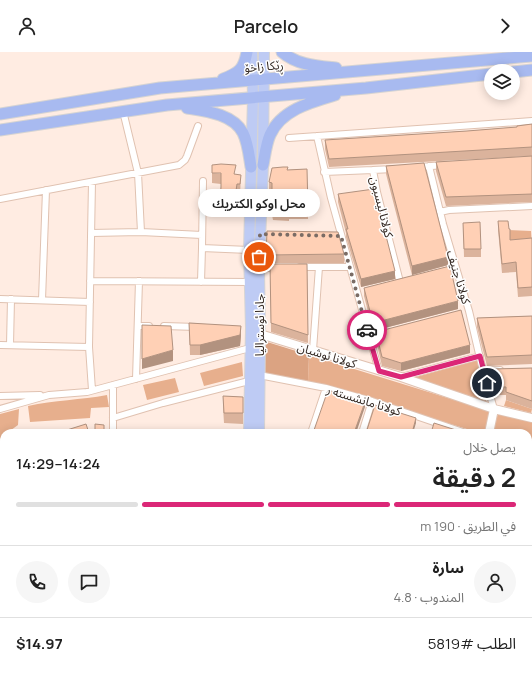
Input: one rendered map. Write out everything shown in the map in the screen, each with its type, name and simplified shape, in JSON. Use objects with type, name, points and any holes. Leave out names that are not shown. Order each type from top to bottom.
[{"type":"highway","points":[[202,84],[237,73],[242,69],[247,52]]},
{"type":"highway","points":[[282,52],[288,57],[305,63],[364,70]]},
{"type":"highway","name":"ڕێکا زاخۆ","points":[[0,114],[160,88],[532,56]]},
{"type":"highway","points":[[520,71],[532,70]]},
{"type":"highway","points":[[0,130],[167,105],[366,88],[484,75]]},
{"type":"highway","points":[[263,165],[270,135],[280,120],[294,110],[322,99],[366,88]]},
{"type":"highway","points":[[167,105],[197,109],[221,116],[231,121],[242,132],[247,145],[251,166]]},
{"type":"main road","points":[[252,52],[252,80],[259,97]]},
{"type":"main road","points":[[259,97],[264,79],[264,52]]},
{"type":"main road","name":"جادا ئوسترالیا","points":[[259,97],[263,165],[264,234],[259,268],[259,429]]},
{"type":"main road","name":"جادا ئوسترالیا","points":[[249,429],[250,348],[247,328],[251,282],[249,250],[251,166],[259,97]]},
{"type":"street","points":[[520,72],[532,76]]},
{"type":"street","points":[[123,111],[138,173],[141,232]]},
{"type":"street","points":[[289,138],[532,121]]},
{"type":"street","points":[[0,199],[179,165],[187,156],[198,126]]},
{"type":"street","points":[[317,136],[330,198],[379,371]]},
{"type":"street","name":"كولانا ليسبون","points":[[400,282],[377,192],[373,170],[452,165]]},
{"type":"street","name":"كولانا جنيف","points":[[429,166],[440,212],[470,311],[483,371],[494,409],[490,429]]},
{"type":"street","points":[[324,172],[373,170]]},
{"type":"street","points":[[201,282],[203,181]]},
{"type":"street","points":[[92,182],[89,347],[92,390]]},
{"type":"street","points":[[42,300],[46,190]]},
{"type":"street","points":[[369,193],[377,192]]},
{"type":"street","points":[[330,198],[338,197]]},
{"type":"street","points":[[440,212],[449,210],[532,206]]},
{"type":"street","points":[[91,233],[141,232],[202,235]]},
{"type":"street","points":[[334,236],[341,236]]},
{"type":"street","points":[[202,248],[249,250]]},
{"type":"street","points":[[313,350],[319,266]]},
{"type":"street","points":[[296,267],[350,267]]},
{"type":"street","points":[[259,268],[281,268]]},
{"type":"street","points":[[449,270],[456,268]]},
{"type":"street","points":[[393,284],[407,280]]},
{"type":"street","points":[[90,281],[251,282]]},
{"type":"street","points":[[136,379],[139,281]]},
{"type":"street","points":[[357,293],[364,291]]},
{"type":"street","points":[[0,299],[90,302]]},
{"type":"street","points":[[10,345],[11,299]]},
{"type":"street","points":[[462,313],[470,311]]},
{"type":"street","points":[[472,322],[480,322]]},
{"type":"street","points":[[138,326],[153,326]]},
{"type":"street","points":[[160,326],[206,327]]},
{"type":"street","name":"كولانا ئوشيان","points":[[260,334],[401,377],[494,409],[532,418]]},
{"type":"street","points":[[369,337],[377,335]]},
{"type":"street","points":[[0,345],[89,347]]},
{"type":"street","points":[[0,396],[50,395],[87,392],[250,348]]},
{"type":"street","points":[[401,377],[480,356]]},
{"type":"street","points":[[483,371],[504,370]]},
{"type":"street","name":"كولانا مانشسته ر","points":[[259,375],[326,388],[372,401],[454,429]]},
{"type":"street","points":[[113,418],[163,403],[249,381]]},
{"type":"street","points":[[113,385],[113,429]]},
{"type":"street","points":[[312,429],[326,388]]},
{"type":"street","points":[[0,408],[50,395]]},
{"type":"street","points":[[363,429],[372,401]]},
{"type":"shaded area","points":[[508,230],[531,231],[532,246],[510,244]]},
{"type":"shaded area","points":[[264,341],[309,355],[308,381],[263,373]]},
{"type":"shaded area","points":[[309,355],[490,411],[486,429],[467,429],[308,381]]},
{"type":"shaded area","points":[[478,360],[486,401],[412,378]]},
{"type":"shaded area","points":[[242,362],[243,376],[204,386],[200,373]]},
{"type":"shaded area","points":[[175,378],[179,392],[147,400],[143,385]]},
{"type":"shaded area","points":[[107,395],[109,407],[91,408],[90,418],[30,422],[28,406],[48,402]]},
{"type":"shaded area","points":[[506,400],[532,409],[531,413],[504,406]]},
{"type":"shaded area","points":[[19,409],[18,425],[12,429],[0,429],[0,414]]},
{"type":"shaded area","points":[[498,413],[532,422],[532,429],[494,429]]},
{"type":"building","points":[[532,124],[532,147],[329,159],[325,140],[467,131],[517,127]]},
{"type":"building","points":[[532,156],[532,194],[446,197],[436,162]]},
{"type":"building","points":[[424,163],[448,257],[412,266],[386,166]]},
{"type":"building","points":[[212,165],[236,165],[234,174],[241,175],[240,184],[237,184],[235,197],[231,197],[230,202],[220,202],[221,173],[212,173]]},
{"type":"building","points":[[288,167],[287,170],[307,169],[308,209],[273,209],[270,194],[272,194],[272,183],[269,182],[272,168]]},
{"type":"building","points":[[374,189],[395,271],[361,279],[346,229],[348,229],[338,194]]},
{"type":"building","points":[[498,221],[508,221],[510,240],[532,238],[532,287],[518,288],[516,262],[502,264]]},
{"type":"building","points":[[480,222],[481,249],[464,249],[463,223]]},
{"type":"building","points":[[267,231],[338,232],[344,254],[266,255]]},
{"type":"building","points":[[270,264],[307,264],[308,335],[271,323]]},
{"type":"building","points":[[450,266],[458,301],[373,323],[364,288]]},
{"type":"building","points":[[461,310],[470,345],[401,363],[382,357],[376,332]]},
{"type":"building","points":[[532,316],[532,355],[487,357],[477,318]]},
{"type":"building","points":[[189,323],[241,326],[240,335],[200,345],[190,345]]},
{"type":"building","points":[[142,325],[171,326],[173,350],[142,359]]},
{"type":"building","points":[[532,368],[532,401],[506,392],[506,387],[495,387],[492,369]]},
{"type":"building","points":[[328,390],[365,402],[355,429],[314,429]]},
{"type":"building","points":[[223,396],[243,397],[243,413],[224,413]]},
{"type":"building","points":[[375,405],[416,418],[413,429],[367,429]]},
{"type":"building","points":[[434,423],[453,429],[432,429]]},
{"type":"building","points":[[86,424],[88,429],[70,429]]},
{"type":"building","points":[[95,424],[104,425],[104,429],[95,429]]},
{"type":"way so far","points":[[259,257],[260,234],[341,236],[367,330]]},
{"type":"place","name":"محل اوكو الكتريك","points":[[259,257]]},
{"type":"route","points":[[367,330],[379,371],[401,377],[480,356],[487,383]]}]
